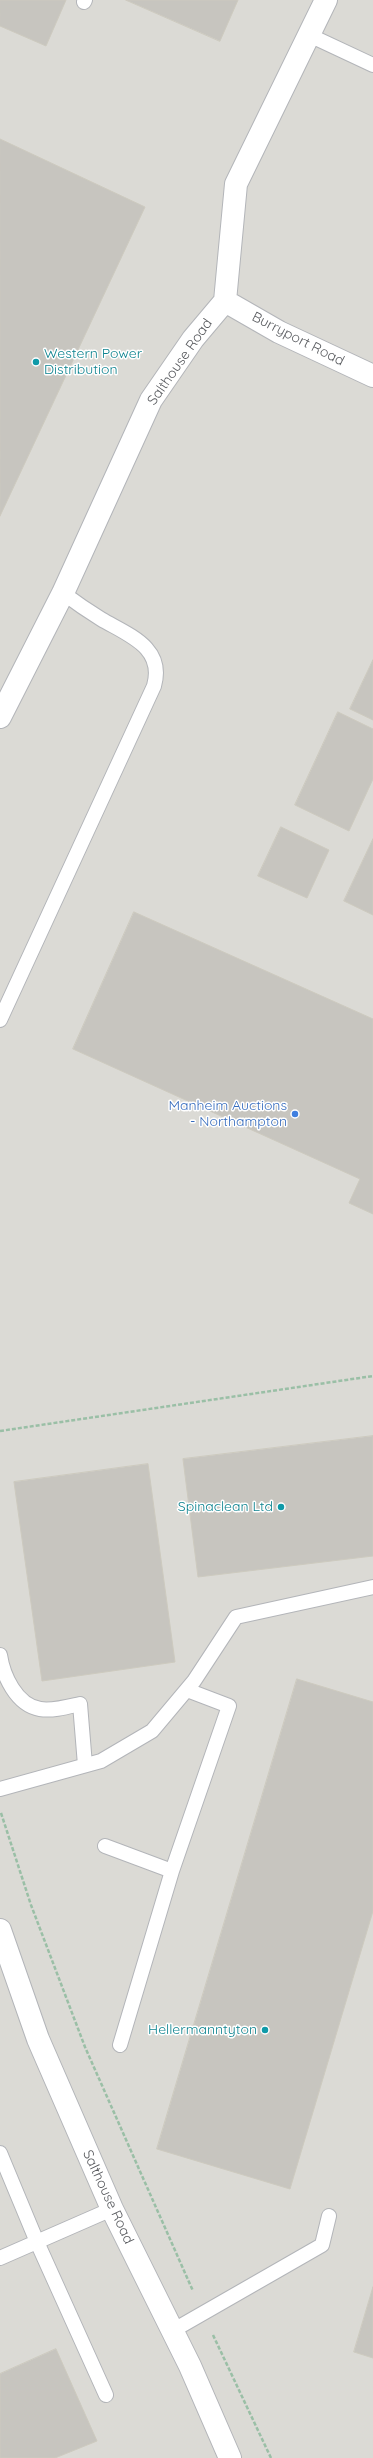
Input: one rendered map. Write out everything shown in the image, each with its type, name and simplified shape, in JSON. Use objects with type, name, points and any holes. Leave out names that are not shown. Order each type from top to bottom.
[{"type":"street","points":[[225,301],[236,184],[326,0]]},
{"type":"street","name":"Burryport Road","points":[[225,301],[279,332],[373,376]]},
{"type":"street","name":"Salthouse Road","points":[[0,717],[63,593],[151,400],[193,339],[225,301]]},
{"type":"street","name":"Salthouse Road","points":[[0,1930],[38,2039],[112,2209],[172,2331],[230,2458]]},
{"type":"lane","points":[[309,35],[373,65]]},
{"type":"lane","points":[[0,1020],[154,686],[158,672],[152,656],[131,634],[101,619],[63,593]]},
{"type":"lane","points":[[0,1789],[101,1761],[152,1731],[187,1690],[236,1617],[373,1587]]},
{"type":"lane","points":[[0,1655],[6,1680],[23,1700],[39,1709],[58,1709],[80,1704],[85,1765]]},
{"type":"lane","points":[[120,2045],[172,1871],[229,1706],[187,1690]]},
{"type":"lane","points":[[105,1846],[172,1871]]},
{"type":"lane","points":[[0,2153],[37,2242],[106,2395]]},
{"type":"lane","points":[[0,2258],[112,2209]]},
{"type":"lane","points":[[172,2331],[202,2312],[322,2245],[329,2216]]},
{"type":"path","points":[[0,1430],[373,1376]]},
{"type":"path","points":[[0,1811],[31,1905],[85,2048],[202,2312],[271,2458]]},
{"type":"shaded area","points":[[0,0],[373,0],[373,2458],[0,2458]]},
{"type":"building","points":[[0,0],[66,0],[46,46],[0,26]]},
{"type":"building","points":[[126,0],[238,0],[220,41]]},
{"type":"building","name":"Western Power Distribution","points":[[0,139],[145,207],[0,516]]},
{"type":"building","points":[[373,660],[373,720],[350,709]]},
{"type":"building","points":[[338,712],[373,729],[373,779],[349,831],[295,805]]},
{"type":"building","points":[[281,827],[329,850],[307,898],[258,876]]},
{"type":"building","points":[[373,839],[373,915],[344,901]]},
{"type":"building","name":"Manheim Auctions - Northampton","points":[[134,912],[373,1019],[373,1214],[349,1203],[360,1179],[73,1049]]},
{"type":"building","name":"Spinaclean Ltd","points":[[373,1436],[373,1556],[198,1577],[183,1459]]},
{"type":"building","points":[[148,1464],[175,1662],[42,1681],[14,1482]]},
{"type":"building","name":"Hellermanntyton","points":[[297,1679],[373,1702],[373,1911],[290,2189],[157,2149]]},
{"type":"building","points":[[373,2287],[373,2358],[354,2352]]},
{"type":"building","points":[[56,2349],[97,2441],[55,2458],[0,2458],[0,2374]]},
{"type":"place","name":"Western Power Distribution","points":[[36,362]]},
{"type":"place","name":"Manheim Auctions - Northampton","points":[[295,1114]]},
{"type":"place","name":"Spinaclean Ltd","points":[[281,1507]]},
{"type":"place","name":"Hellermanntyton","points":[[265,2030]]}]
